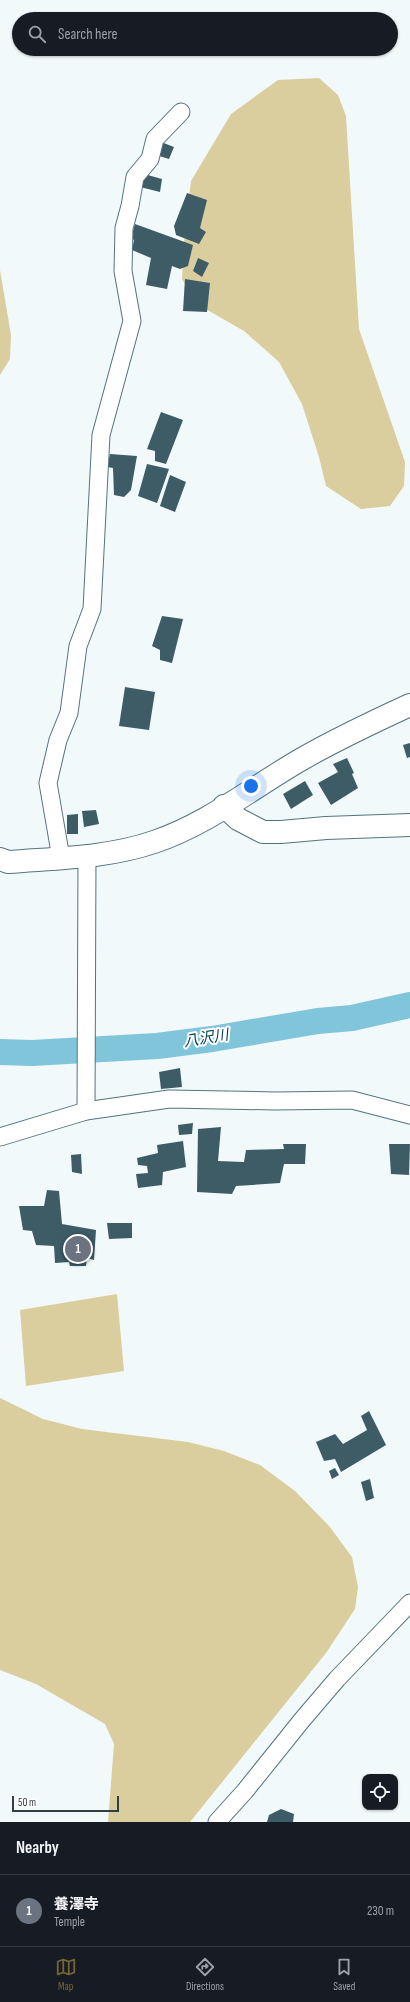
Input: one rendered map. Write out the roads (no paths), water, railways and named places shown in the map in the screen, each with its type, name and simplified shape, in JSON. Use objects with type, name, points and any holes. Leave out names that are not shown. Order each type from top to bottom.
[{"type":"street","points":[[61,858],[48,783],[58,740],[69,713],[78,646],[92,609],[101,435],[132,321],[123,271],[124,228],[135,177],[150,159],[155,140],[181,112]]},
{"type":"street","points":[[0,860],[8,862],[122,852],[155,842],[202,820],[302,759],[364,726],[410,705]]},
{"type":"street","points":[[224,806],[238,819],[263,832],[326,828],[410,826]]},
{"type":"street","points":[[86,1111],[87,856]]},
{"type":"street","points":[[0,1137],[86,1111],[169,1099],[276,1101],[352,1100],[410,1115]]},
{"type":"street","points":[[217,1822],[245,1791],[327,1691],[410,1603]]},
{"type":"waterway","name":"八沢川","points":[[0,1052],[32,1053],[157,1046],[212,1039],[318,1021],[352,1018],[410,1005]]},
{"type":"place","name":"養澤寺","points":[[78,1249]]}]
